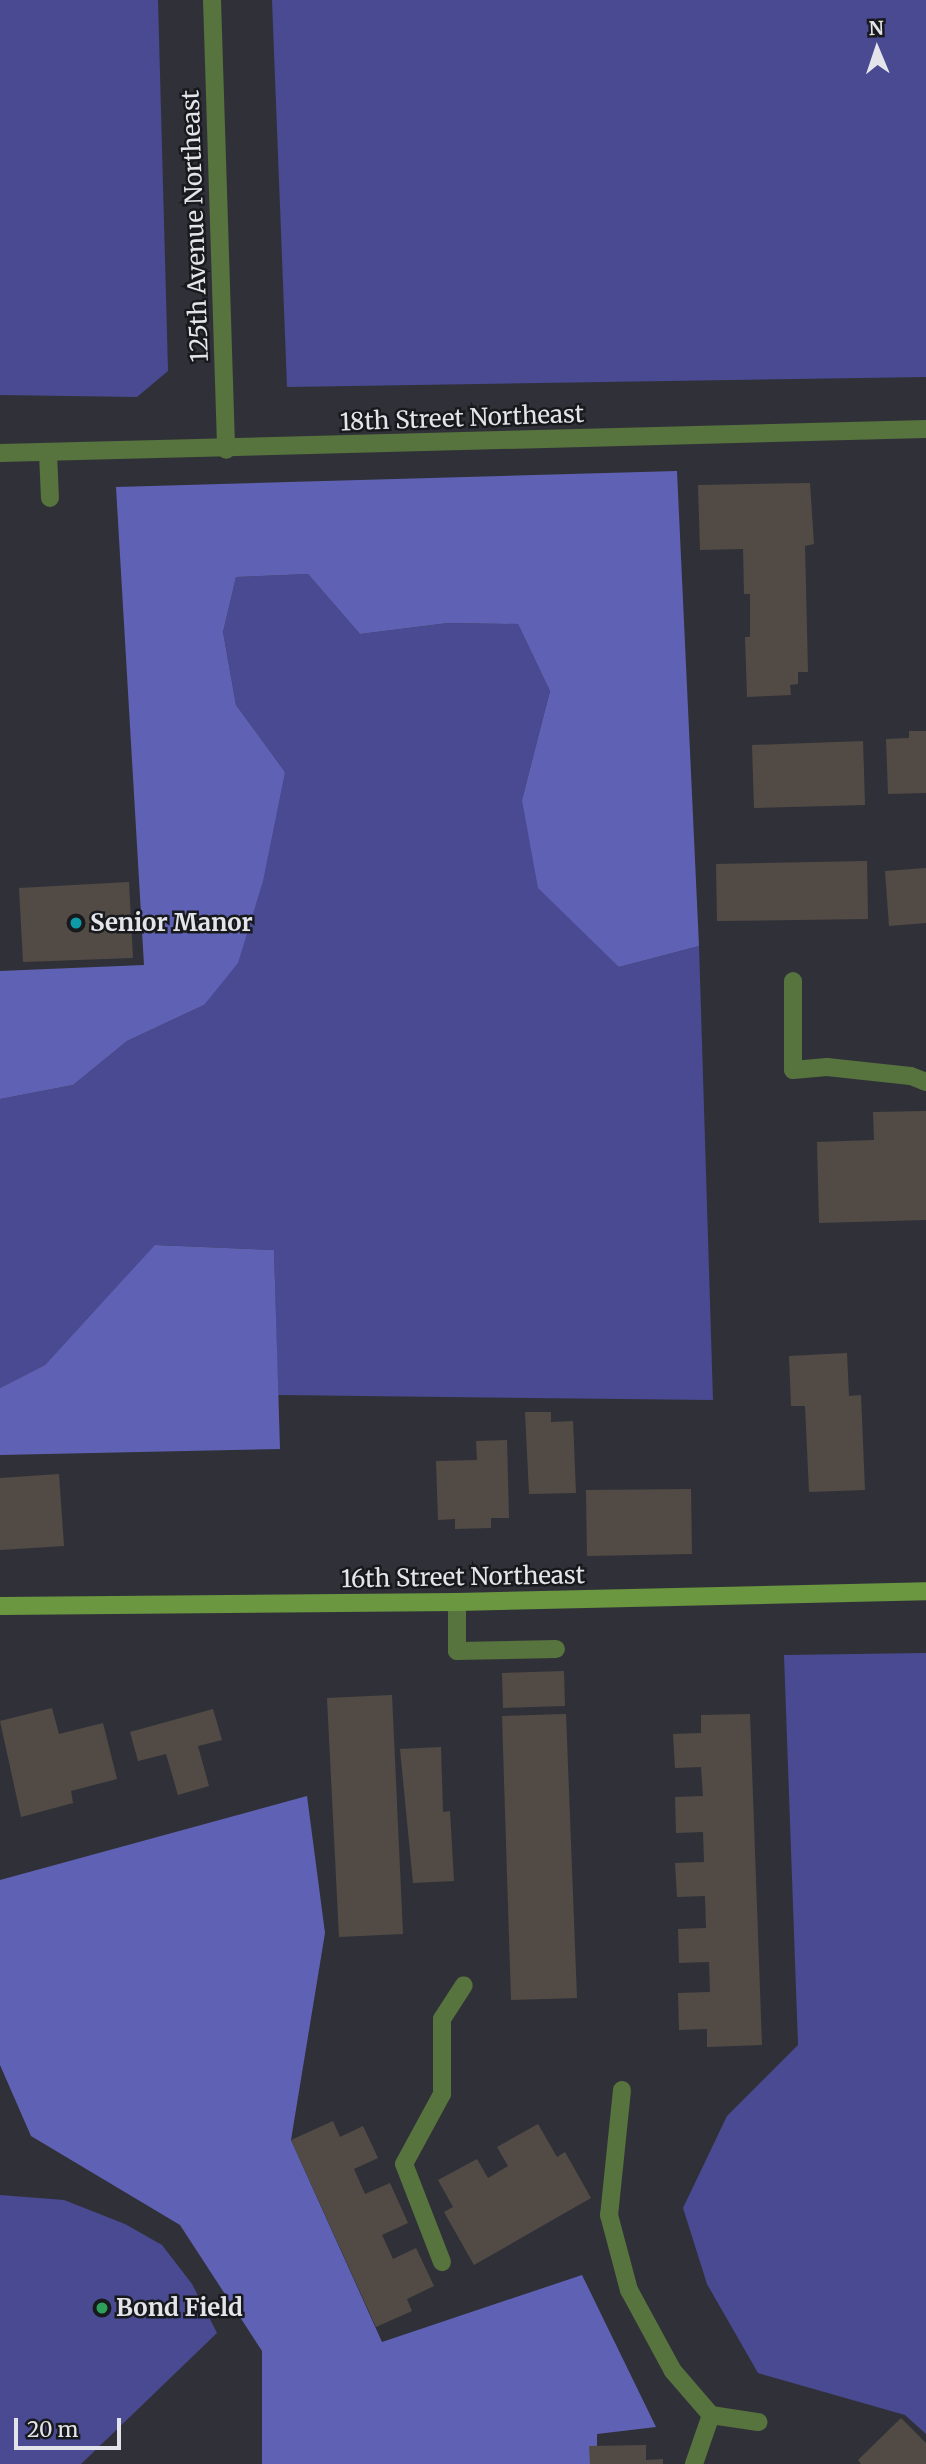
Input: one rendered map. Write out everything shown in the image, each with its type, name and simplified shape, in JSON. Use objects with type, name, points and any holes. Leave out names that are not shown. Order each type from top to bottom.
[{"type":"street","name":"125th Avenue Northeast","points":[[212,0],[226,450]]},
{"type":"street","name":"18th Street Northeast","points":[[0,453],[226,450],[926,429]]},
{"type":"street","points":[[48,453],[50,498]]},
{"type":"street","points":[[793,981],[793,1070],[827,1067],[911,1076],[926,1082]]},
{"type":"street","name":"16th Street Northeast","points":[[0,1606],[457,1602],[926,1591]]},
{"type":"street","points":[[457,1602],[457,1651],[556,1649]]},
{"type":"street","points":[[442,2262],[404,2164],[442,2094],[442,2019],[464,1985]]},
{"type":"street","points":[[622,2090],[609,2215],[629,2290],[673,2371],[711,2415],[758,2422]]},
{"type":"street","points":[[694,2464],[711,2415]]},
{"type":"shaded area","points":[[0,0],[158,0],[168,371],[137,397],[0,395]]},
{"type":"shaded area","points":[[272,0],[926,0],[926,377],[287,387]]},
{"type":"shaded area","points":[[677,471],[699,946],[619,967],[538,888],[522,800],[550,691],[518,624],[448,623],[360,634],[308,574],[236,577],[223,632],[236,705],[285,772],[263,881],[238,963],[204,1005],[127,1041],[73,1085],[0,1099],[0,971],[144,965],[116,487]]},
{"type":"shaded area","points":[[308,574],[360,634],[448,623],[518,624],[550,691],[522,800],[619,967],[699,946],[713,1400],[278,1395],[274,1250],[156,1245],[45,1365],[0,1388],[0,1099],[73,1085],[127,1041],[204,1005],[285,772],[236,705],[223,632],[236,577]]},
{"type":"shaded area","points":[[155,1245],[274,1250],[280,1449],[0,1455],[0,1388],[45,1365]]},
{"type":"shaded area","points":[[926,1653],[926,2434],[905,2415],[758,2373],[707,2284],[683,2208],[727,2116],[798,2045],[784,1655]]},
{"type":"shaded area","points":[[307,1796],[325,1933],[291,2140],[382,2342],[582,2275],[656,2427],[597,2434],[597,2464],[262,2464],[262,2351],[180,2225],[31,2136],[0,2065],[0,1880]]},
{"type":"shaded area","name":"Bond Field","points":[[0,2195],[64,2200],[125,2224],[162,2245],[192,2284],[217,2333],[81,2464],[0,2464]]},
{"type":"building","points":[[810,483],[814,544],[805,546],[808,672],[798,672],[798,684],[790,685],[791,695],[747,697],[745,637],[750,637],[750,594],[744,594],[743,549],[700,550],[698,485]]},
{"type":"building","points":[[909,731],[926,731],[926,793],[888,794],[886,739],[909,738]]},
{"type":"building","points":[[863,741],[865,805],[754,808],[752,745]]},
{"type":"building","points":[[867,861],[868,919],[717,921],[716,864]]},
{"type":"building","points":[[926,868],[926,923],[889,926],[885,871]]},
{"type":"building","name":"Senior Manor","points":[[129,882],[133,958],[23,962],[19,888]]},
{"type":"building","points":[[926,1111],[926,1220],[819,1223],[817,1142],[874,1140],[873,1112]]},
{"type":"building","points":[[847,1353],[849,1396],[861,1395],[865,1490],[809,1492],[805,1406],[791,1406],[789,1356]]},
{"type":"building","points":[[525,1412],[551,1412],[551,1422],[573,1421],[576,1493],[529,1494]]},
{"type":"building","points":[[507,1440],[509,1518],[491,1518],[491,1528],[455,1529],[455,1519],[438,1520],[436,1461],[477,1460],[476,1441]]},
{"type":"building","points":[[59,1474],[64,1546],[0,1550],[0,1478]]},
{"type":"building","points":[[691,1489],[692,1554],[587,1556],[586,1490]]},
{"type":"building","points":[[564,1671],[565,1706],[503,1708],[502,1673]]},
{"type":"building","points":[[392,1695],[403,1934],[339,1937],[327,1698]]},
{"type":"building","points":[[52,1708],[59,1734],[103,1723],[117,1779],[71,1791],[73,1803],[21,1817],[0,1721]]},
{"type":"building","points":[[213,1709],[222,1740],[198,1746],[209,1786],[178,1795],[166,1754],[138,1761],[130,1732]]},
{"type":"building","points":[[566,1714],[577,1998],[511,2000],[502,1716]]},
{"type":"building","points":[[750,1714],[762,2045],[707,2047],[707,2029],[679,2030],[678,1993],[710,1992],[709,1962],[679,1963],[678,1929],[706,1928],[705,1896],[677,1897],[675,1863],[704,1862],[703,1832],[676,1833],[675,1797],[703,1796],[701,1767],[675,1768],[673,1734],[701,1733],[701,1715]]},
{"type":"building","points":[[441,1747],[443,1812],[450,1811],[454,1881],[413,1883],[400,1749]]},
{"type":"building","points":[[333,2121],[340,2137],[363,2126],[378,2158],[354,2169],[365,2194],[390,2183],[408,2223],[382,2235],[393,2259],[416,2248],[434,2286],[407,2299],[412,2311],[376,2327],[291,2140]]},
{"type":"building","points":[[538,2124],[557,2157],[565,2152],[591,2198],[474,2265],[444,2212],[453,2207],[438,2180],[477,2159],[488,2178],[508,2166],[497,2147]]},
{"type":"building","points":[[901,2418],[926,2443],[926,2464],[861,2464],[858,2460]]},
{"type":"building","points":[[646,2445],[646,2460],[663,2459],[663,2464],[590,2464],[589,2446]]},
{"type":"place","name":"Senior Manor","points":[[76,923]]},
{"type":"place","name":"Bond Field","points":[[102,2308]]}]
